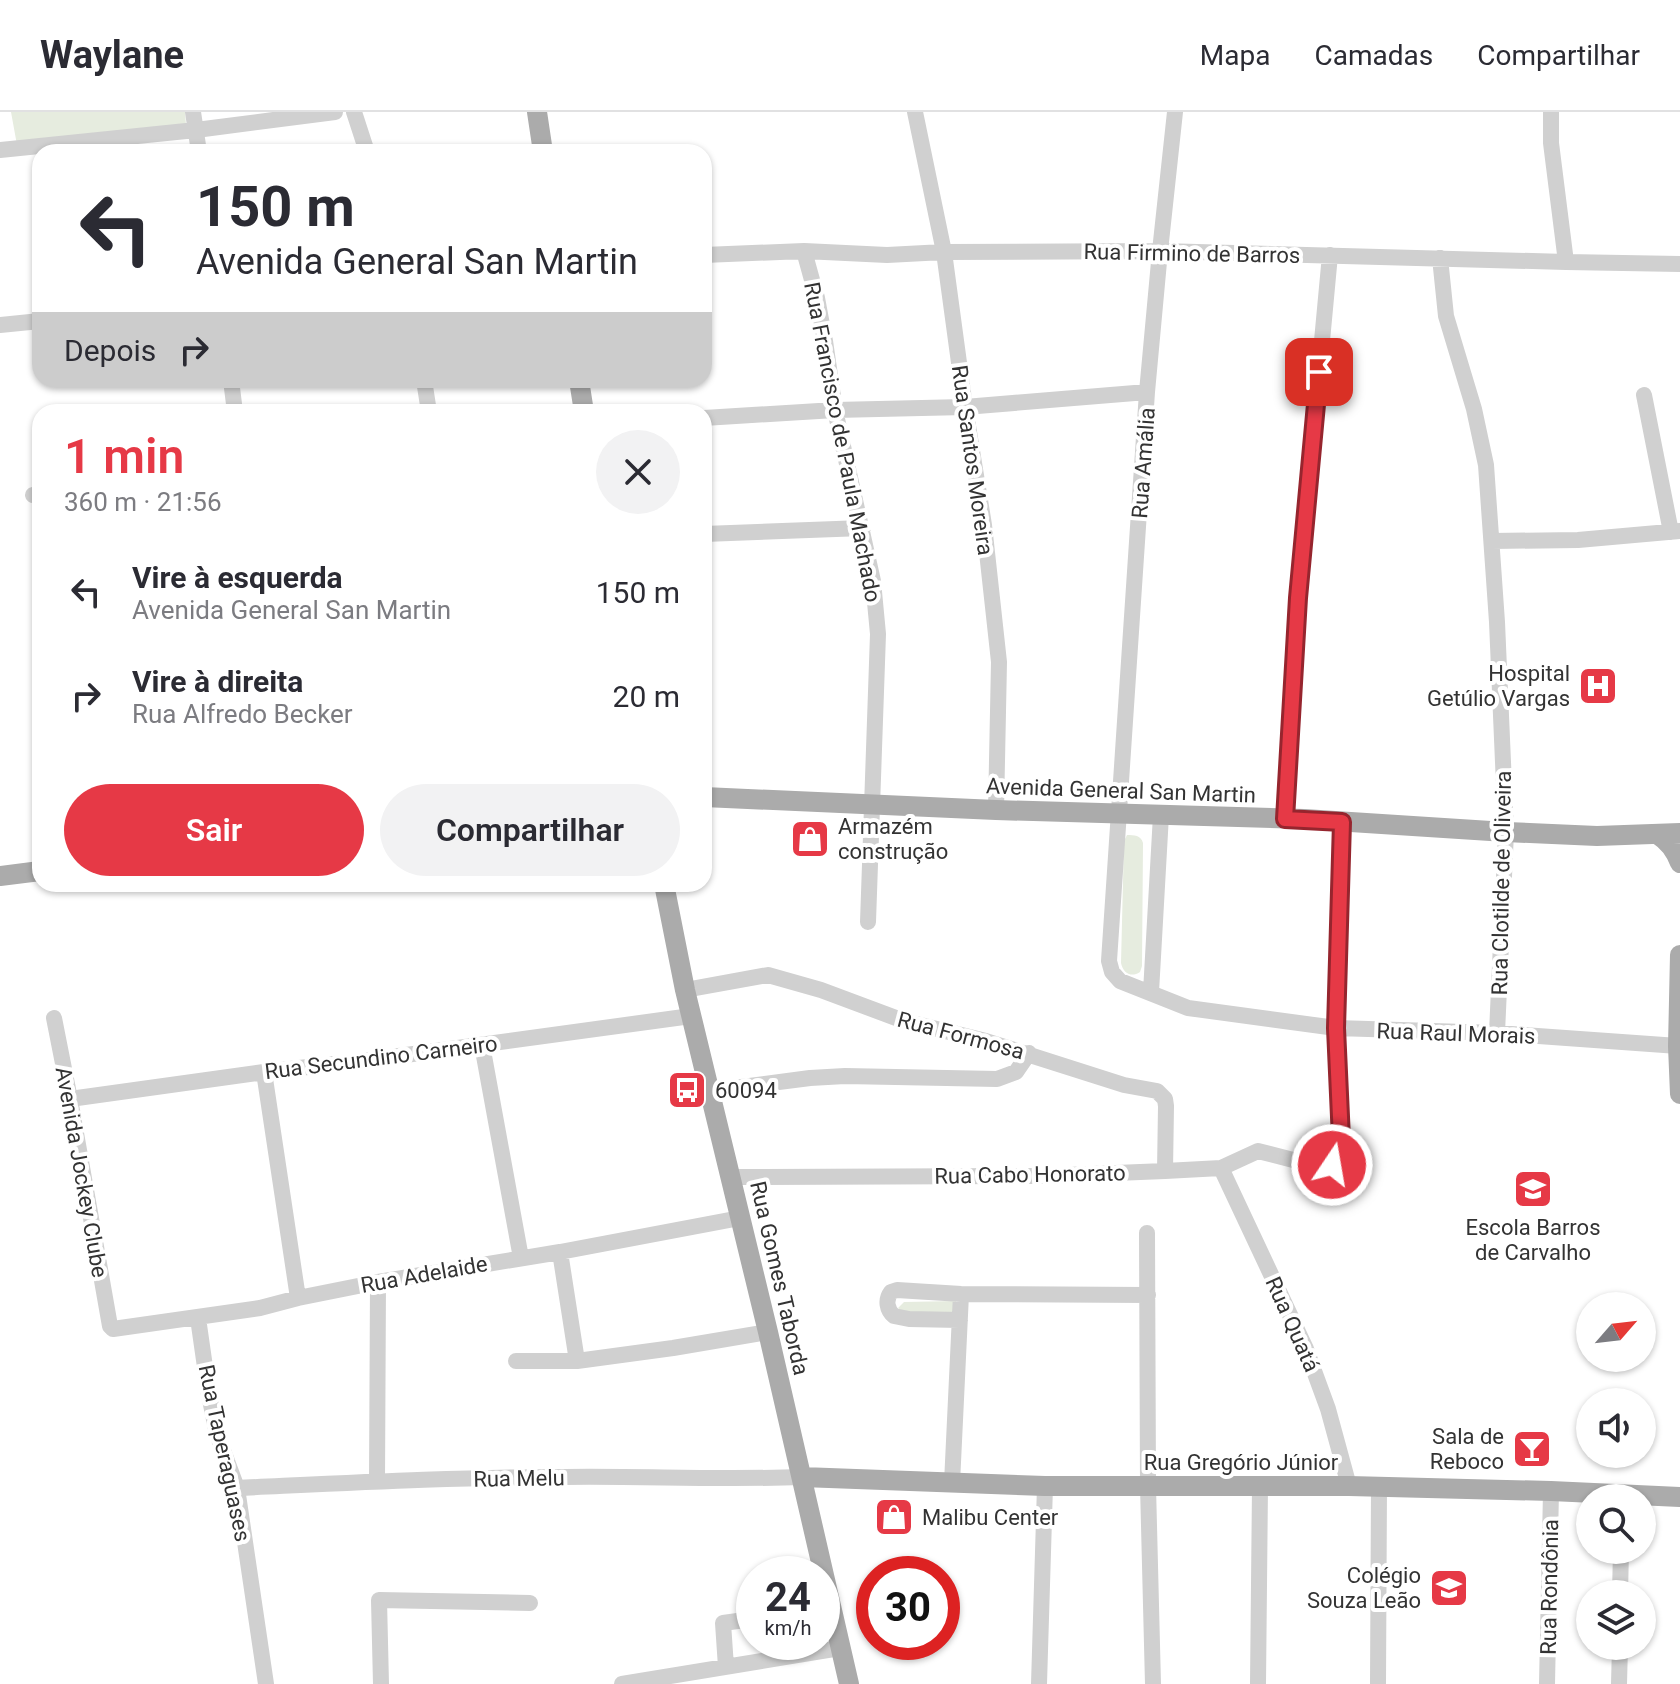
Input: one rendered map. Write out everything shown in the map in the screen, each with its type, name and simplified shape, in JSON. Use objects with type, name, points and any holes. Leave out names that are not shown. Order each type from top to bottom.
[{"type":"main road","points":[[537,112],[542,144]]},
{"type":"main road","name":"Avenida General San Martin","points":[[712,797],[1285,819],[1597,836],[1680,833]]},
{"type":"main road","points":[[1657,834],[1674,849],[1680,863]]},
{"type":"main road","points":[[0,876],[32,872]]},
{"type":"main road","name":"Rua Gomes Taborda","points":[[666,892],[691,1016],[820,1556]]},
{"type":"main road","points":[[1680,955],[1680,1094]]},
{"type":"main road","name":"Rua Gregório Júnior","points":[[802,1477],[1045,1486],[1379,1486],[1576,1493]]},
{"type":"main road","name":"Rua Gregório Júnior","points":[[1656,1497],[1680,1497]]},
{"type":"main road","name":"Rua Gomes Taborda","points":[[840,1648],[849,1684]]},
{"type":"street","points":[[193,112],[198,144]]},
{"type":"street","points":[[59,144],[335,112]]},
{"type":"street","points":[[354,112],[364,144]]},
{"type":"street","name":"Rua Santos Moreira","points":[[915,112],[944,252],[984,525],[999,662],[996,810]]},
{"type":"street","name":"Rua Amália","points":[[1109,961],[1147,392],[1175,112]]},
{"type":"street","points":[[1551,112],[1551,143],[1566,262]]},
{"type":"street","points":[[0,150],[32,147]]},
{"type":"street","name":"Rua Firmino de Barros","points":[[712,255],[804,251],[887,255],[1160,251],[1680,264]]},
{"type":"street","name":"Rua Francisco de Paula Machado","points":[[804,251],[873,581],[878,634],[868,922]]},
{"type":"street","points":[[1285,819],[1300,582],[1330,255]]},
{"type":"street","name":"Rua Clotilde de Oliveira","points":[[1440,258],[1446,316],[1474,409],[1486,465],[1492,541],[1506,832],[1497,1033]]},
{"type":"street","points":[[0,325],[32,322]]},
{"type":"street","points":[[712,418],[965,407],[1147,392]]},
{"type":"street","points":[[1492,541],[1578,540],[1675,532],[1644,395]]},
{"type":"street","points":[[712,534],[863,528]]},
{"type":"street","points":[[1151,992],[1161,815]]},
{"type":"street","points":[[1336,1028],[1342,822]]},
{"type":"street","name":"Rua Raul Morais","points":[[1109,961],[1112,972],[1120,981],[1188,1008],[1336,1028],[1497,1033],[1678,1046]]},
{"type":"street","name":"Rua Formosa","points":[[685,990],[768,975],[821,990],[904,1021],[1029,1053],[1124,1085],[1162,1094],[1166,1106],[1165,1171]]},
{"type":"street","name":"Rua Secundino Carneiro","points":[[70,1099],[691,1016]]},
{"type":"street","name":"Avenida Jockey Clube","points":[[54,1018],[110,1326]]},
{"type":"street","name":"Rua Cabo Honorato","points":[[731,1177],[1042,1176],[1165,1171],[1221,1168],[1258,1151],[1324,1168],[1336,1161],[1341,1139],[1336,1028]]},
{"type":"street","points":[[482,1045],[521,1258]]},
{"type":"street","points":[[711,1091],[845,1076],[997,1079],[1016,1072],[1029,1053]]},
{"type":"street","points":[[264,1072],[298,1298]]},
{"type":"street","name":"Rua Quatá","points":[[1221,1168],[1306,1349],[1328,1409],[1349,1486]]},
{"type":"street","name":"Rua Adelaide","points":[[110,1326],[117,1329],[260,1308],[378,1282],[740,1218]]},
{"type":"street","points":[[1147,1233],[1153,1684]]},
{"type":"street","points":[[560,1252],[577,1361]]},
{"type":"street","points":[[377,1481],[378,1282]]},
{"type":"street","points":[[960,1320],[894,1316],[888,1308],[888,1297],[897,1290],[961,1294],[1148,1295]]},
{"type":"street","points":[[952,1483],[961,1294]]},
{"type":"street","name":"Rua Taperaguases","points":[[198,1318],[217,1434],[237,1488],[266,1684]]},
{"type":"street","points":[[516,1361],[577,1361],[768,1332]]},
{"type":"street","name":"Rua Melu","points":[[237,1488],[565,1477],[802,1477]]},
{"type":"street","points":[[1039,1684],[1045,1486]]},
{"type":"street","points":[[1258,1684],[1260,1486]]},
{"type":"street","points":[[1378,1684],[1379,1486]]},
{"type":"street","name":"Rua Rondônia","points":[[1547,1684],[1551,1491]]},
{"type":"street","points":[[381,1684],[379,1600],[530,1603]]},
{"type":"street","points":[[726,1667],[723,1623],[736,1621]]},
{"type":"street","points":[[622,1684],[768,1660]]},
{"type":"street","points":[[1619,1684],[1620,1660]]},
{"type":"shaded area","points":[[11,112],[185,112],[186,125],[17,145]]},
{"type":"shaded area","points":[[1127,835],[1139,837],[1143,843],[1142,966],[1140,972],[1134,975],[1126,972],[1121,963],[1124,841]]},
{"type":"shaded area","points":[[956,1301],[957,1317],[906,1318],[898,1308],[904,1302]]},
{"type":"place","name":"Hospital Getúlio Vargas","points":[[1598,686]]},
{"type":"place","name":"Armazém construção","points":[[810,839]]},
{"type":"place","name":"60094","points":[[687,1090]]},
{"type":"place","name":"Escola Barros de Carvalho","points":[[1533,1189]]},
{"type":"place","name":"Sala de Reboco","points":[[1532,1449]]},
{"type":"place","name":"Malibu Center","points":[[894,1517]]},
{"type":"place","name":"Colégio Souza Leão","points":[[1449,1588]]},
{"type":"route","points":[[1319,372],[1298,598],[1285,819],[1342,822],[1336,1028],[1341,1139],[1339,1153],[1332,1165]]}]
